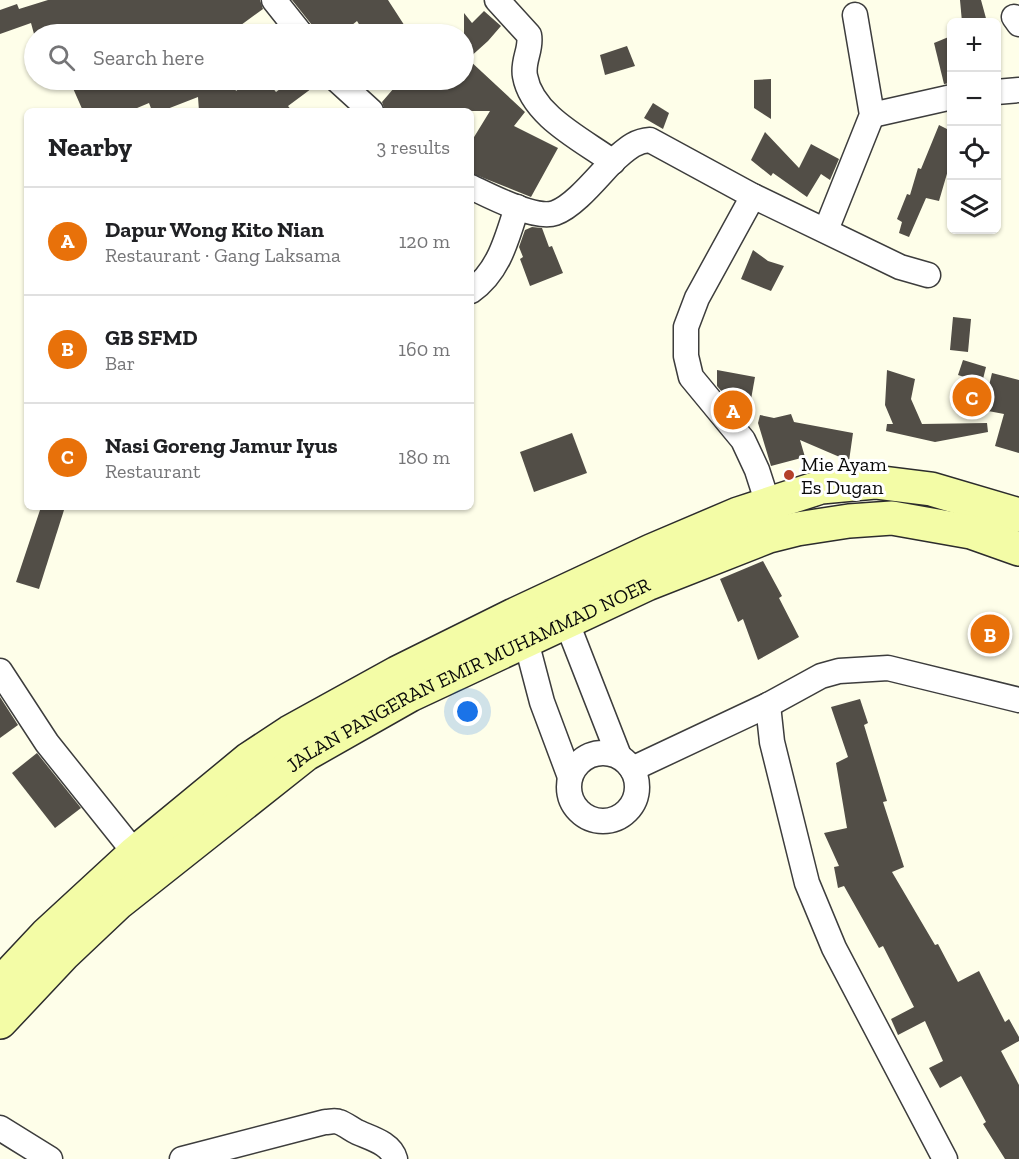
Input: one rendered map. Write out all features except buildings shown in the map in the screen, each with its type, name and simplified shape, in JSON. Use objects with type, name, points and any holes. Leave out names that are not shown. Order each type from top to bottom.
[{"type":"main road","name":"JALAN PANGERAN EMIR MUHAMMAD NOER","points":[[520,628],[567,623],[647,584],[743,529],[768,504],[821,487],[875,482],[931,489],[981,519],[1019,549]]},
{"type":"main road","name":"JALAN PANGERAN EMIR MUHAMMAD NOER","points":[[0,984],[55,944],[118,903],[259,771],[290,732],[338,720],[520,628],[651,551],[743,529],[797,529],[849,521],[892,518],[981,519],[1019,515]]},
{"type":"main road","name":"JALAN PANGERAN EMIR MUHAMMAD NOER","points":[[0,1022],[55,944],[135,853],[259,771]]},
{"type":"street","points":[[274,0],[293,24]]},
{"type":"street","points":[[497,0],[529,35],[530,42],[524,64],[525,76],[538,105],[558,124],[613,162]]},
{"type":"street","points":[[826,230],[872,115],[855,15]]},
{"type":"street","points":[[348,90],[367,108]]},
{"type":"street","points":[[1001,92],[1019,90]]},
{"type":"street","points":[[872,115],[947,98]]},
{"type":"street","points":[[474,188],[517,207],[543,215],[556,213],[572,202],[631,145],[650,140],[753,196],[900,267],[928,275]]},
{"type":"street","points":[[753,196],[697,298],[686,327],[686,356],[691,377],[743,440],[757,470],[768,504]]},
{"type":"street","points":[[474,289],[484,282],[497,263],[517,207]]},
{"type":"street","points":[[520,628],[542,702],[570,777],[570,796],[580,813],[598,821],[617,819],[632,806],[638,788],[567,623]]},
{"type":"street","points":[[570,777],[578,764],[590,756],[604,753],[626,763],[768,705],[821,676],[839,671],[888,668],[1019,700]]},
{"type":"street","points":[[0,671],[47,743],[135,853]]},
{"type":"street","points":[[768,705],[772,742],[807,883],[834,948],[945,1159]]},
{"type":"street","points":[[182,1159],[325,1122],[337,1121],[376,1139],[394,1154],[395,1159]]},
{"type":"street","points":[[0,1128],[50,1159]]},
{"type":"place","name":"Nasi Goreng Jamur Iyus","points":[[972,397]]},
{"type":"place","name":"Dapur Wong Kito Nian","points":[[733,410]]},
{"type":"place","name":"Mie Ayam Es Dugan","points":[[789,475]]},
{"type":"place","name":"GB SFMD","points":[[990,634]]}]
